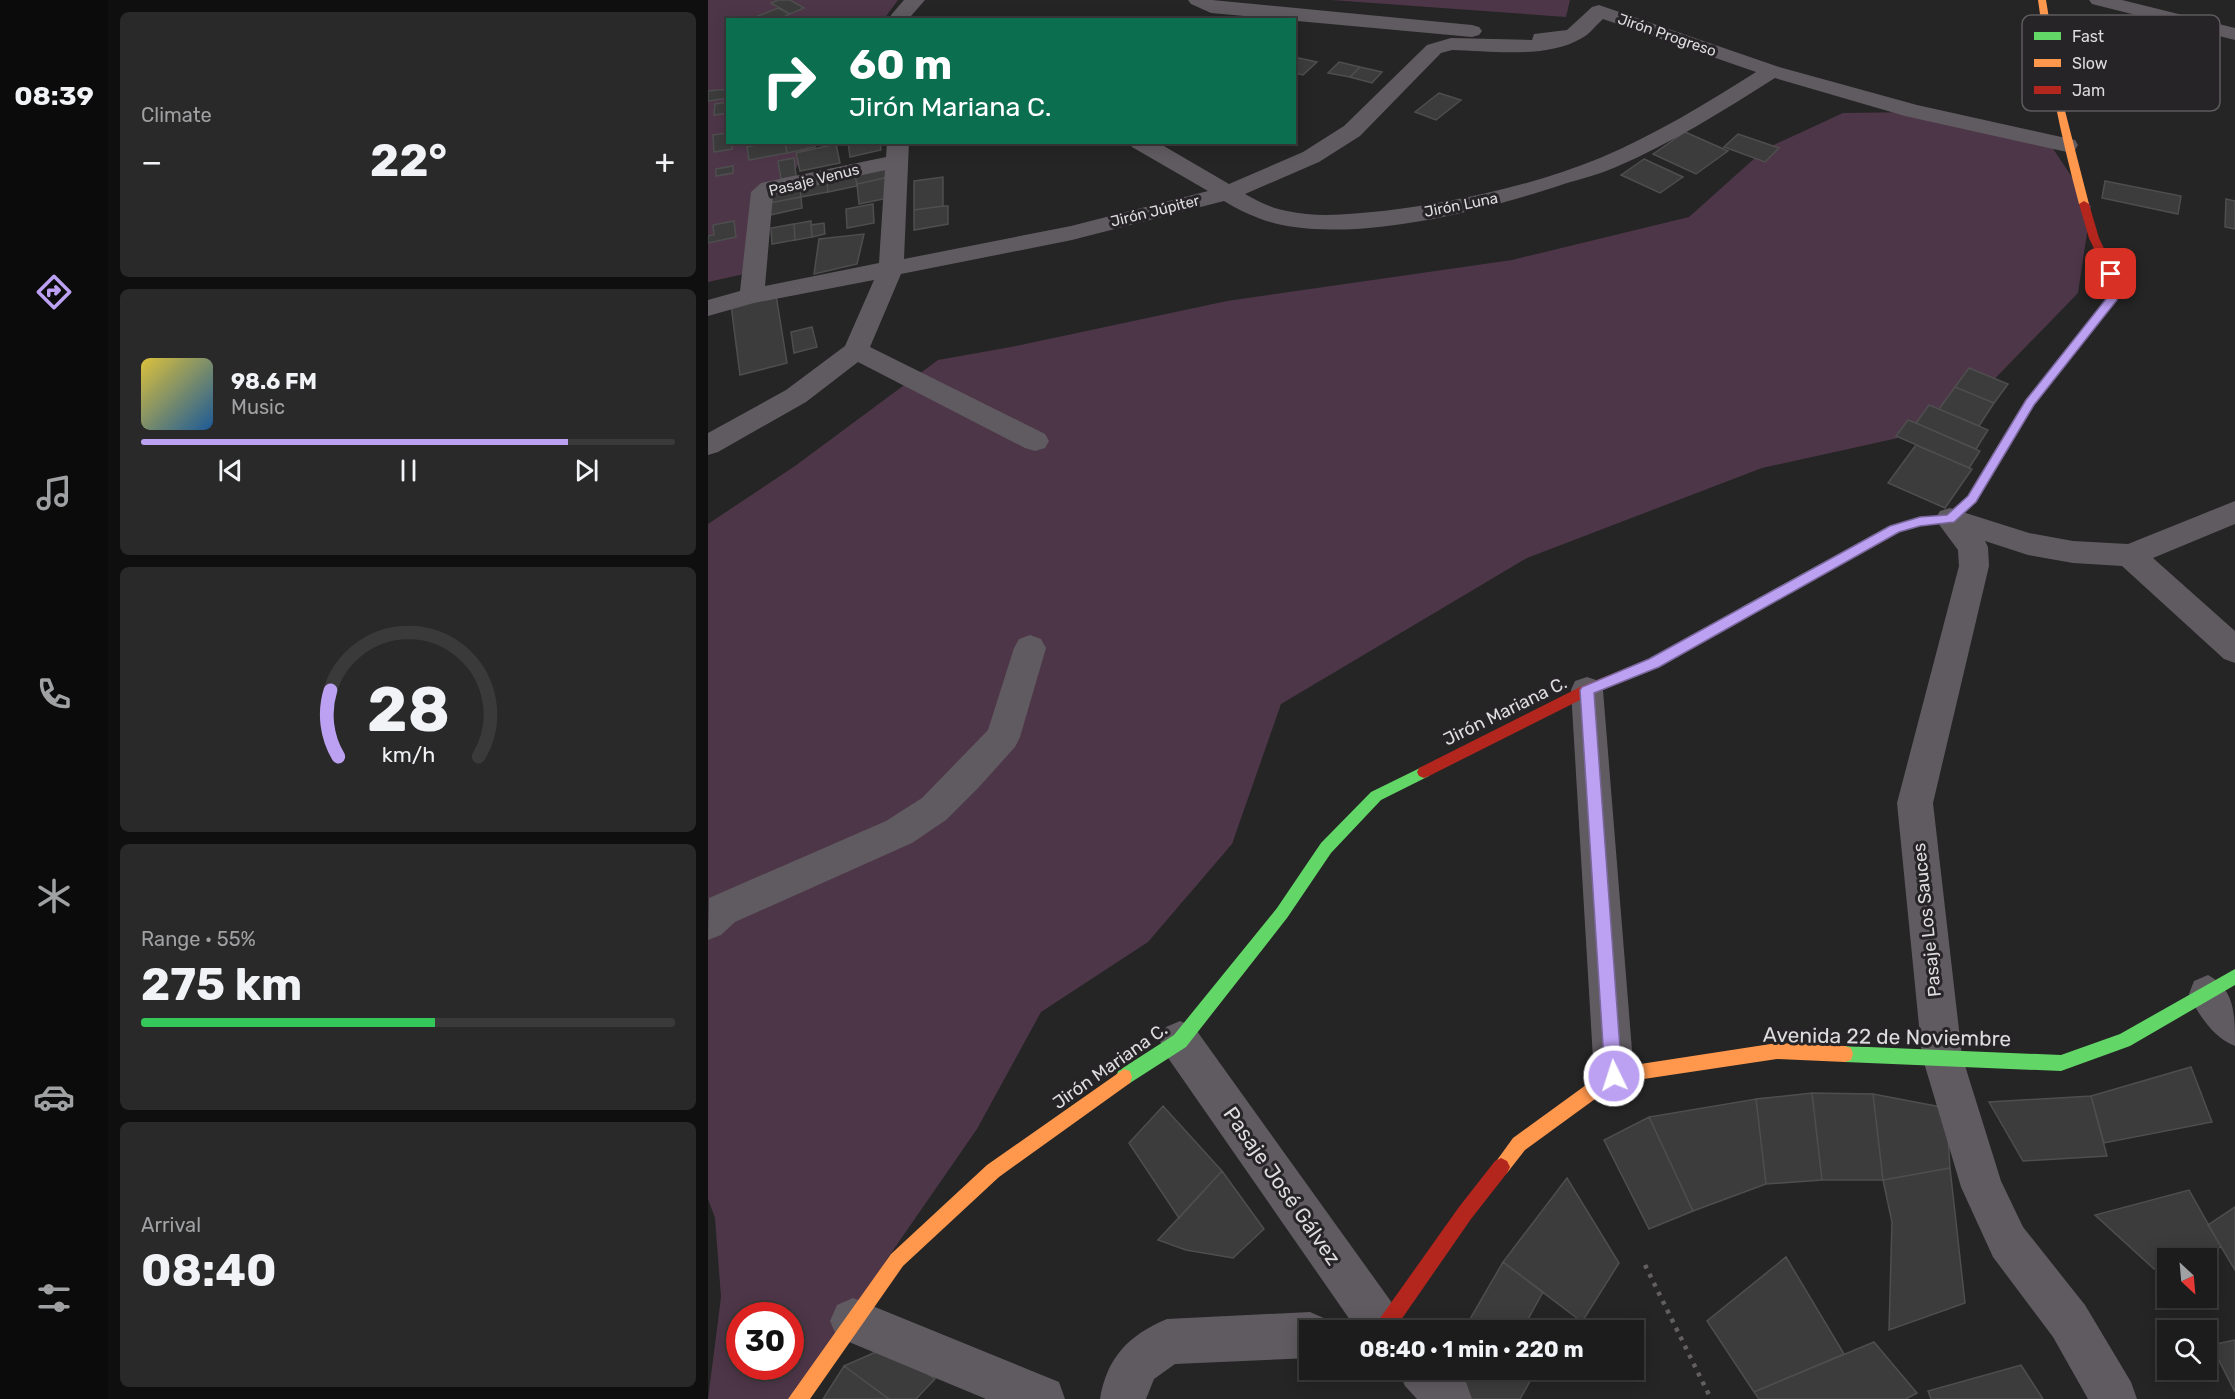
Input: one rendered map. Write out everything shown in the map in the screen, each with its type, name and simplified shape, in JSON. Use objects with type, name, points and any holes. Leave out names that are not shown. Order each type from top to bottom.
[{"type":"street","points":[[903,18],[915,0]]},
{"type":"street","points":[[1198,0],[1211,7],[1561,40]]},
{"type":"street","points":[[2042,0],[2044,15]]},
{"type":"street","points":[[2098,0],[2158,15]]},
{"type":"street","name":"Jirón Progreso","points":[[1561,40],[1571,38],[1580,31],[1601,5],[1772,71],[1913,111],[2067,145]]},
{"type":"street","points":[[2220,30],[2235,34]]},
{"type":"street","name":"Jirón Júpiter","points":[[708,308],[752,296],[1072,233],[1228,194],[1311,157],[1352,131],[1434,49],[1451,44],[1532,46],[1561,40]]},
{"type":"street","name":"Jirón Luna","points":[[1143,144],[1256,210],[1288,219],[1345,222],[1424,213],[1509,195],[1607,163],[1694,120],[1772,71]]},
{"type":"street","points":[[2060,111],[2067,145],[2094,238],[2111,274],[2112,300],[2030,403],[1972,499],[1950,519],[2028,544],[2073,552],[2130,555],[2235,512]]},
{"type":"street","points":[[708,445],[796,396],[856,350],[891,268],[898,152]]},
{"type":"street","name":"Pasaje Venus","points":[[752,296],[762,192],[769,188],[898,152]]},
{"type":"street","points":[[856,350],[1035,441]]},
{"type":"street","name":"Jirón Mariana C.","points":[[798,1399],[897,1260],[993,1171],[1101,1092],[1180,1041],[1282,913],[1326,848],[1376,796],[1587,690],[1654,663],[1894,529],[1920,521],[1950,519]]},
{"type":"street","name":"Pasaje Los Sauces","points":[[1950,519],[1973,548],[1974,566],[1915,803],[1942,1056],[1982,1187],[2008,1242],[2069,1321],[2114,1399]]},
{"type":"street","points":[[2130,555],[2235,650]]},
{"type":"street","points":[[708,923],[722,910],[899,832],[934,808],[968,777],[1003,737],[1030,648]]},
{"type":"street","points":[[1587,690],[1614,1076]]},
{"type":"street","points":[[2221,986],[2235,1027]]},
{"type":"street","name":"Avenida 22 de Noviembre","points":[[1390,1320],[1465,1213],[1519,1144],[1614,1076],[1777,1052],[1942,1056],[2061,1063],[2124,1040],[2221,986]]},
{"type":"street","name":"Pasaje José Gálvez","points":[[1180,1041],[1376,1320]]},
{"type":"street","points":[[853,1321],[1042,1399]]},
{"type":"street","points":[[1123,1399],[1125,1387],[1138,1363],[1167,1342],[1299,1336]]},
{"type":"street","points":[[1431,1380],[1449,1399]]},
{"type":"path","points":[[1645,1265],[1711,1399]]},
{"type":"shaded area","points":[[708,0],[898,0],[885,18],[726,18],[726,144],[812,144],[775,199],[758,271],[708,282]]},
{"type":"shaded area","points":[[1331,0],[1570,0],[1566,17]]},
{"type":"shaded area","points":[[1918,112],[2046,138],[2091,206],[2078,293],[1948,427],[1762,468],[1527,558],[1281,704],[1232,844],[1148,942],[1041,1012],[977,1129],[887,1259],[797,1399],[708,1399],[721,1297],[715,1218],[708,1199],[708,524],[795,466],[938,360],[1011,347],[1227,301],[1512,260],[1689,217],[1765,149],[1843,113]]},
{"type":"building","points":[[778,0],[790,0],[804,8],[790,14],[771,3]]},
{"type":"building","points":[[778,8],[790,14],[781,18],[753,18]]},
{"type":"building","points":[[1296,57],[1317,62],[1303,75],[1296,73]]},
{"type":"building","points":[[1339,62],[1360,67],[1350,77],[1328,73]]},
{"type":"building","points":[[1360,67],[1382,72],[1372,83],[1350,77]]},
{"type":"building","points":[[726,89],[726,98],[708,101],[708,91]]},
{"type":"building","points":[[1439,93],[1461,100],[1436,120],[1415,112]]},
{"type":"building","points":[[726,102],[726,113],[714,115],[715,104]]},
{"type":"building","points":[[1685,132],[1728,151],[1696,174],[1653,154]]},
{"type":"building","points":[[726,133],[726,144],[732,144],[732,149],[714,152],[713,135]]},
{"type":"building","points":[[1738,134],[1779,148],[1765,162],[1724,147]]},
{"type":"building","points":[[760,144],[785,144],[787,153],[749,160],[747,147]]},
{"type":"building","points":[[785,144],[814,144],[815,147],[787,153]]},
{"type":"building","points":[[836,144],[840,163],[800,171],[796,153]]},
{"type":"building","points":[[848,144],[880,144],[881,150],[850,157]]},
{"type":"building","points":[[794,158],[796,176],[781,179],[778,161]]},
{"type":"building","points":[[1644,159],[1683,177],[1660,193],[1621,175]]},
{"type":"building","points":[[733,166],[733,173],[716,176],[716,169]]},
{"type":"building","points":[[888,169],[889,177],[857,184],[855,175]]},
{"type":"building","points":[[855,175],[857,186],[828,192],[827,180]]},
{"type":"building","points":[[889,177],[893,197],[859,204],[857,184]]},
{"type":"building","points":[[943,177],[943,206],[914,210],[914,181]]},
{"type":"building","points":[[827,180],[828,192],[801,197],[800,186]]},
{"type":"building","points":[[2105,181],[2181,196],[2178,214],[2102,198]]},
{"type":"building","points":[[800,186],[801,197],[769,203],[769,192]]},
{"type":"building","points":[[801,197],[802,208],[770,215],[769,203]]},
{"type":"building","points":[[2226,199],[2235,201],[2235,229],[2225,227]]},
{"type":"building","points":[[873,204],[874,223],[847,228],[846,209]]},
{"type":"building","points":[[948,206],[948,224],[914,230],[914,210]]},
{"type":"building","points":[[734,221],[736,237],[708,243],[708,236],[714,235],[713,225]]},
{"type":"building","points":[[811,221],[812,237],[795,240],[794,224]]},
{"type":"building","points":[[824,223],[825,234],[812,237],[811,225]]},
{"type":"building","points":[[794,224],[795,240],[772,244],[771,228]]},
{"type":"building","points":[[864,234],[857,264],[814,274],[819,239]]},
{"type":"building","points":[[776,295],[787,363],[740,375],[731,305]]},
{"type":"building","points":[[812,327],[817,347],[794,353],[791,332]]},
{"type":"building","points":[[1969,368],[2008,384],[1994,403],[1955,387]]},
{"type":"building","points":[[1955,387],[1994,403],[1979,426],[1939,409]]},
{"type":"building","points":[[1929,405],[1988,430],[1976,449],[1916,423]]},
{"type":"building","points":[[1908,420],[1980,451],[1969,468],[1896,436]]},
{"type":"building","points":[[1916,445],[1972,469],[1945,508],[1888,483]]},
{"type":"building","points":[[2191,1067],[2212,1122],[2104,1143],[2091,1096]]},
{"type":"building","points":[[1812,1093],[1822,1180],[1766,1184],[1756,1099]]},
{"type":"building","points":[[1812,1093],[1873,1094],[1883,1180],[1822,1180]]},
{"type":"building","points":[[1873,1094],[1946,1108],[1950,1168],[1883,1180]]},
{"type":"building","points":[[2091,1096],[2107,1156],[2023,1161],[1989,1102]]},
{"type":"building","points":[[1756,1099],[1766,1184],[1693,1211],[1649,1117]]},
{"type":"building","points":[[1163,1106],[1222,1171],[1179,1218],[1129,1143]]},
{"type":"building","points":[[1649,1117],[1693,1211],[1649,1229],[1604,1140]]},
{"type":"building","points":[[1950,1168],[1965,1303],[1889,1330],[1892,1222],[1883,1180]]},
{"type":"building","points":[[1222,1171],[1264,1229],[1233,1258],[1186,1250],[1158,1240]]},
{"type":"building","points":[[1567,1178],[1619,1263],[1583,1320],[1579,1320],[1503,1262]]},
{"type":"building","points":[[2189,1190],[2221,1247],[2157,1248],[2157,1268],[2154,1269],[2095,1215]]},
{"type":"building","points":[[2235,1207],[2235,1270],[2208,1225]]},
{"type":"building","points":[[1786,1257],[1844,1354],[1754,1392],[1707,1321]]},
{"type":"building","points":[[1503,1262],[1543,1292],[1528,1320],[1470,1319]]},
{"type":"building","points":[[2235,1340],[2235,1392],[2217,1357],[2217,1344]]},
{"type":"building","points":[[1874,1342],[1917,1393],[1906,1399],[1759,1399],[1754,1392]]},
{"type":"building","points":[[887,1347],[935,1379],[916,1399],[889,1399],[844,1366]]},
{"type":"building","points":[[2021,1365],[2043,1399],[1931,1399],[1928,1391]]},
{"type":"building","points":[[844,1366],[889,1399],[823,1399]]},
{"type":"building","points":[[1458,1380],[1531,1380],[1520,1399],[1458,1399],[1455,1396]]},
{"type":"traffic: fast","points":[[1747,611],[1894,529],[1920,521],[1950,519],[1972,499],[1990,469]]},
{"type":"traffic: fast","points":[[1124,1077],[1180,1041],[1282,913],[1326,848],[1376,796],[1424,772]]},
{"type":"traffic: fast","points":[[1845,1054],[2061,1063],[2124,1040],[2235,977]]},
{"type":"traffic: slow","points":[[2042,0],[2044,15]]},
{"type":"traffic: slow","points":[[2061,111],[2084,204]]},
{"type":"traffic: slow","points":[[1501,1167],[1519,1144],[1614,1075],[1777,1051],[1845,1054]]},
{"type":"traffic: slow","points":[[798,1399],[897,1260],[993,1171],[1124,1077]]},
{"type":"traffic: jam","points":[[1990,469],[2030,403],[2112,300],[2111,274],[2094,238],[2084,204]]},
{"type":"traffic: jam","points":[[1424,772],[1587,690],[1654,663],[1747,611]]},
{"type":"traffic: jam","points":[[1390,1320],[1465,1213],[1501,1167]]},
{"type":"route","points":[[1614,1076],[1587,690],[1654,663],[1894,529],[1920,521],[1950,519],[1972,499],[2030,403],[2112,300],[2111,274]]}]
